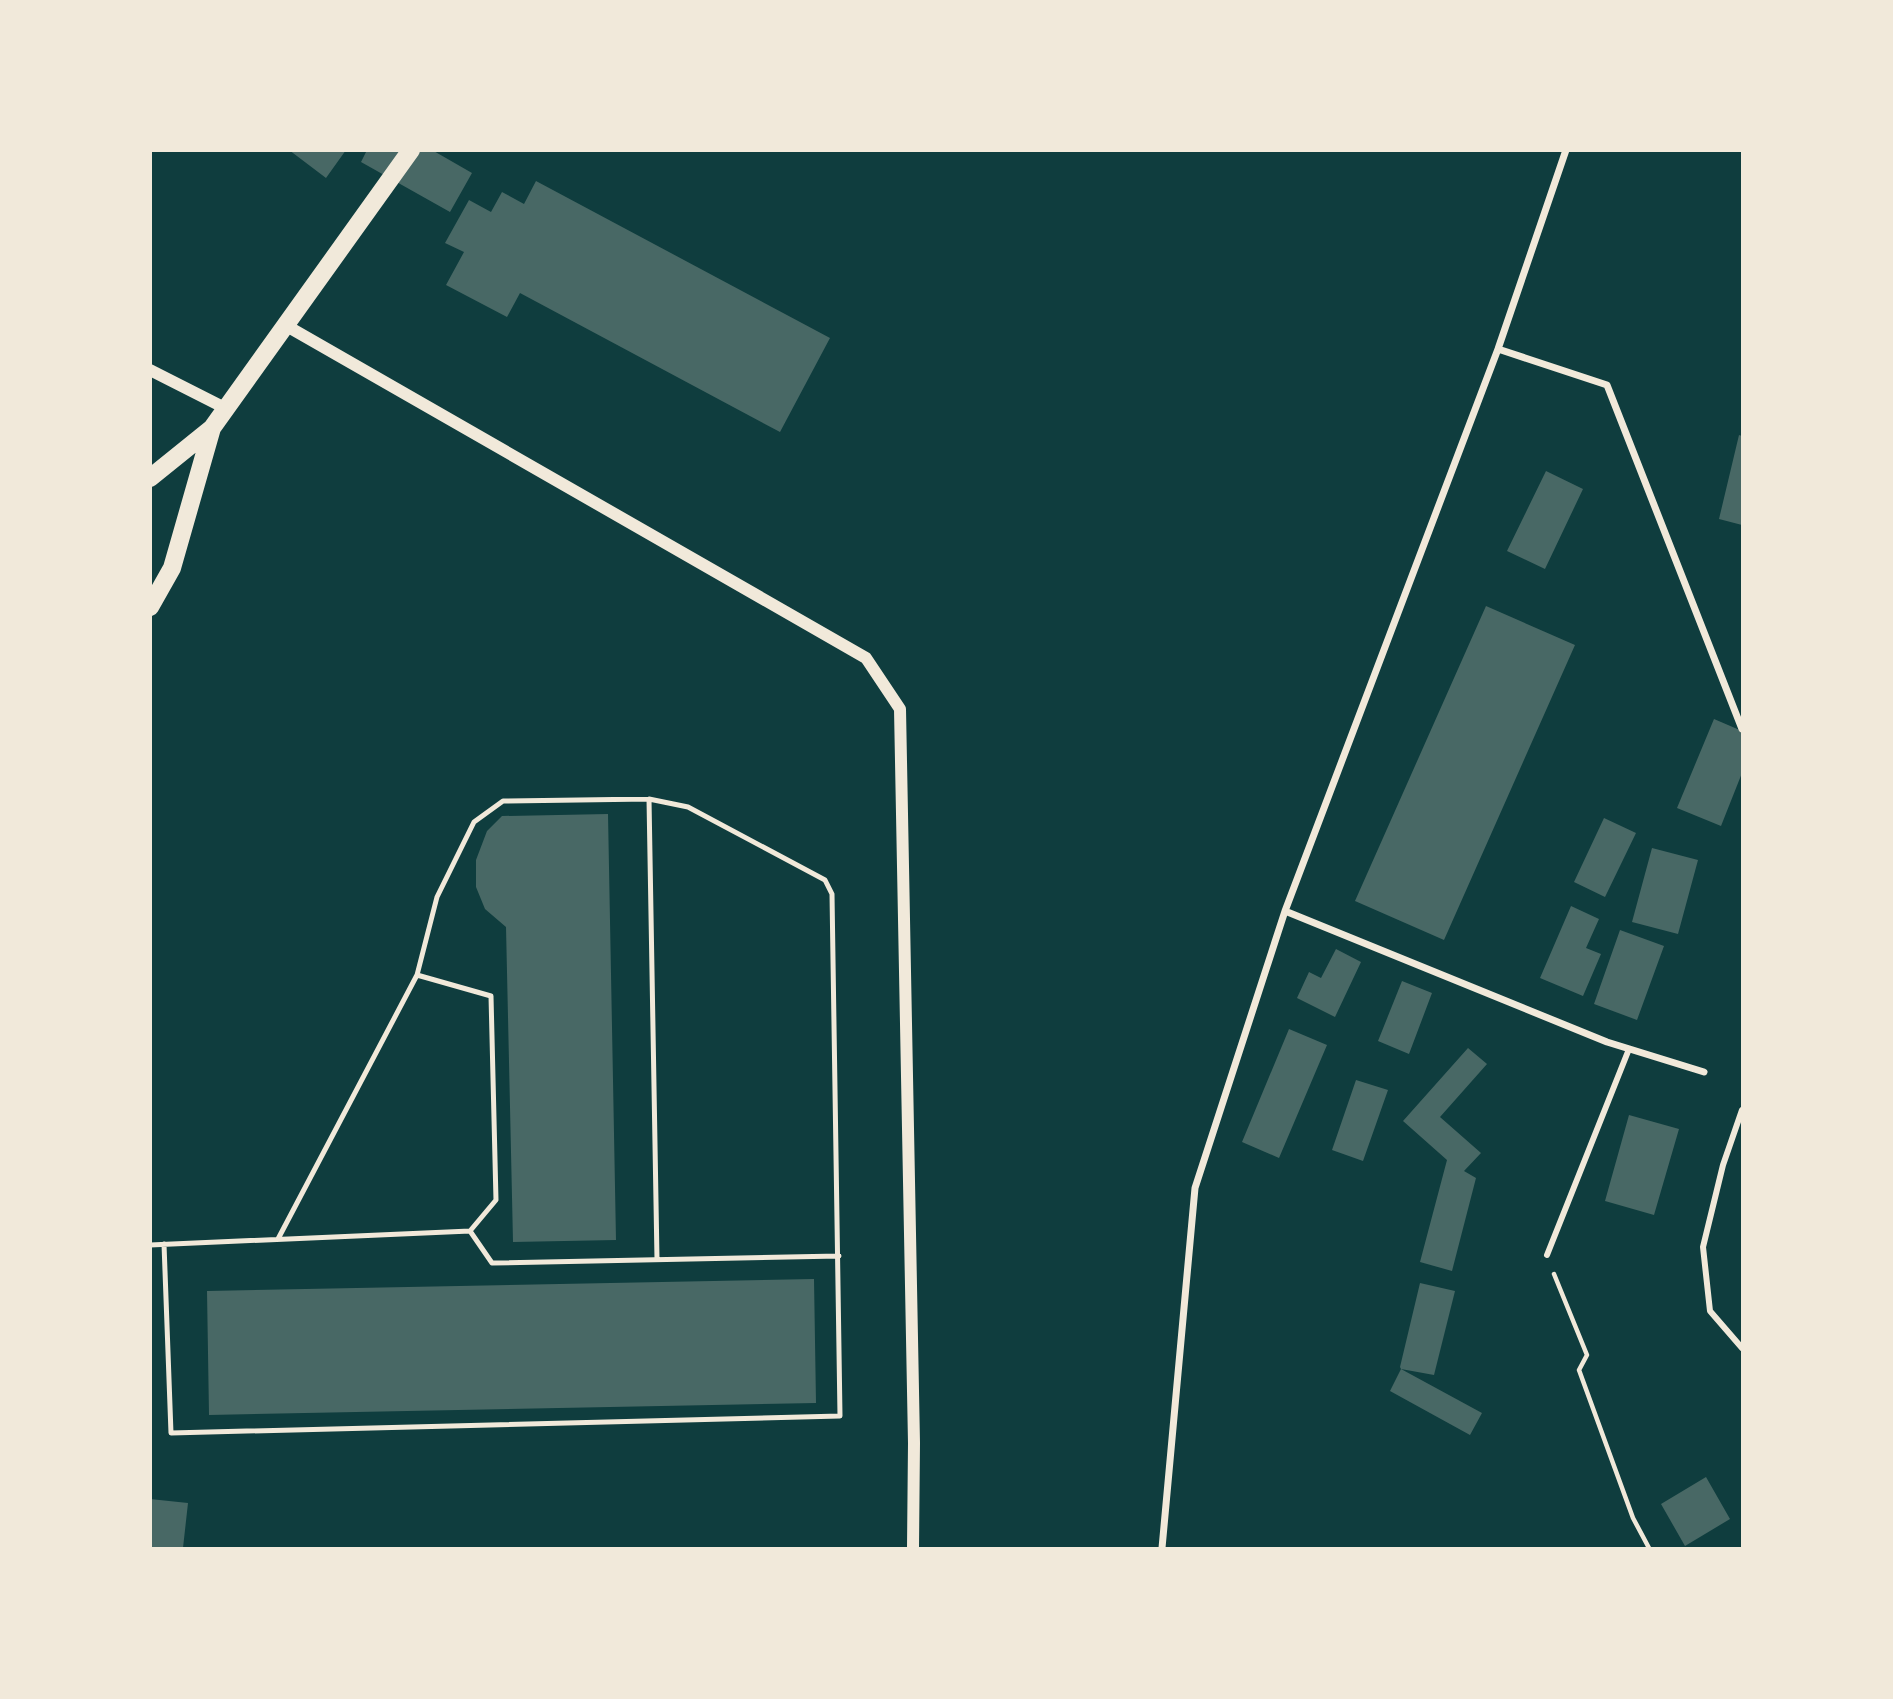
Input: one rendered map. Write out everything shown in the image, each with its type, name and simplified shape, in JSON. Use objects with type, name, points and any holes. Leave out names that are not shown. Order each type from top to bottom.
[{"type":"main road","points":[[150,607],[172,569],[212,428],[411,150]]},
{"type":"main road","points":[[150,478],[212,428]]},
{"type":"street","points":[[1162,1549],[1195,1188],[1285,911],[1498,349],[1566,150]]},
{"type":"street","points":[[285,325],[866,658],[900,709],[914,1443],[913,1549]]},
{"type":"street","points":[[1498,349],[1607,385],[1742,729]]},
{"type":"street","points":[[150,370],[225,408]]},
{"type":"street","points":[[1285,911],[1607,1042],[1704,1072]]},
{"type":"street","points":[[1547,1255],[1629,1049]]},
{"type":"street","points":[[1742,1110],[1723,1165],[1703,1247],[1710,1311],[1742,1348]]},
{"type":"lane","points":[[649,799],[657,1259]]},
{"type":"lane","points":[[164,1244],[171,1433],[841,1416],[832,894],[825,880],[688,807],[649,799],[503,801],[474,822],[437,897],[417,975],[278,1239]]},
{"type":"lane","points":[[150,1245],[470,1231],[496,1200],[491,996],[417,975]]},
{"type":"lane","points":[[470,1231],[492,1263],[839,1256]]},
{"type":"path","points":[[1547,1255],[1587,1355],[1579,1370],[1633,1518],[1649,1549]]},
{"type":"building","points":[[289,150],[346,150],[326,178]]},
{"type":"building","points":[[367,150],[432,150],[472,173],[450,212],[361,162]]},
{"type":"building","points":[[536,181],[830,338],[780,432],[520,293],[507,317],[446,285],[464,252],[445,243],[469,200],[491,212],[502,192],[524,204]]},
{"type":"building","points":[[1739,435],[1742,436],[1742,525],[1719,519]]},
{"type":"building","points":[[1546,471],[1583,489],[1545,569],[1507,551]]},
{"type":"building","points":[[1486,606],[1575,645],[1444,940],[1355,901]]},
{"type":"building","points":[[1714,719],[1742,731],[1742,773],[1721,826],[1677,808]]},
{"type":"building","points":[[608,814],[616,1240],[513,1242],[506,927],[485,909],[476,887],[476,860],[487,831],[502,816]]},
{"type":"building","points":[[1604,818],[1636,833],[1605,897],[1574,882]]},
{"type":"building","points":[[1652,848],[1698,860],[1678,934],[1632,922]]},
{"type":"building","points":[[1571,906],[1599,919],[1586,948],[1601,954],[1583,996],[1540,978]]},
{"type":"building","points":[[1620,930],[1664,946],[1637,1020],[1594,1004]]},
{"type":"building","points":[[1336,949],[1361,962],[1335,1017],[1297,998],[1309,972],[1321,978]]},
{"type":"building","points":[[1402,981],[1432,993],[1409,1054],[1378,1041]]},
{"type":"building","points":[[1289,1029],[1327,1045],[1279,1158],[1242,1142]]},
{"type":"building","points":[[1468,1048],[1487,1064],[1440,1117],[1481,1153],[1464,1171],[1476,1178],[1452,1271],[1420,1262],[1447,1160],[1403,1121]]},
{"type":"building","points":[[1356,1080],[1388,1090],[1363,1161],[1332,1150]]},
{"type":"building","points":[[1629,1115],[1679,1129],[1654,1215],[1605,1201]]},
{"type":"building","points":[[814,1279],[816,1403],[209,1415],[207,1291]]},
{"type":"building","points":[[1420,1283],[1455,1291],[1434,1375],[1401,1369]]},
{"type":"building","points":[[1401,1369],[1482,1413],[1470,1435],[1390,1391]]},
{"type":"building","points":[[1706,1477],[1730,1519],[1685,1546],[1661,1504]]},
{"type":"building","points":[[150,1499],[188,1503],[183,1548],[150,1548]]}]
